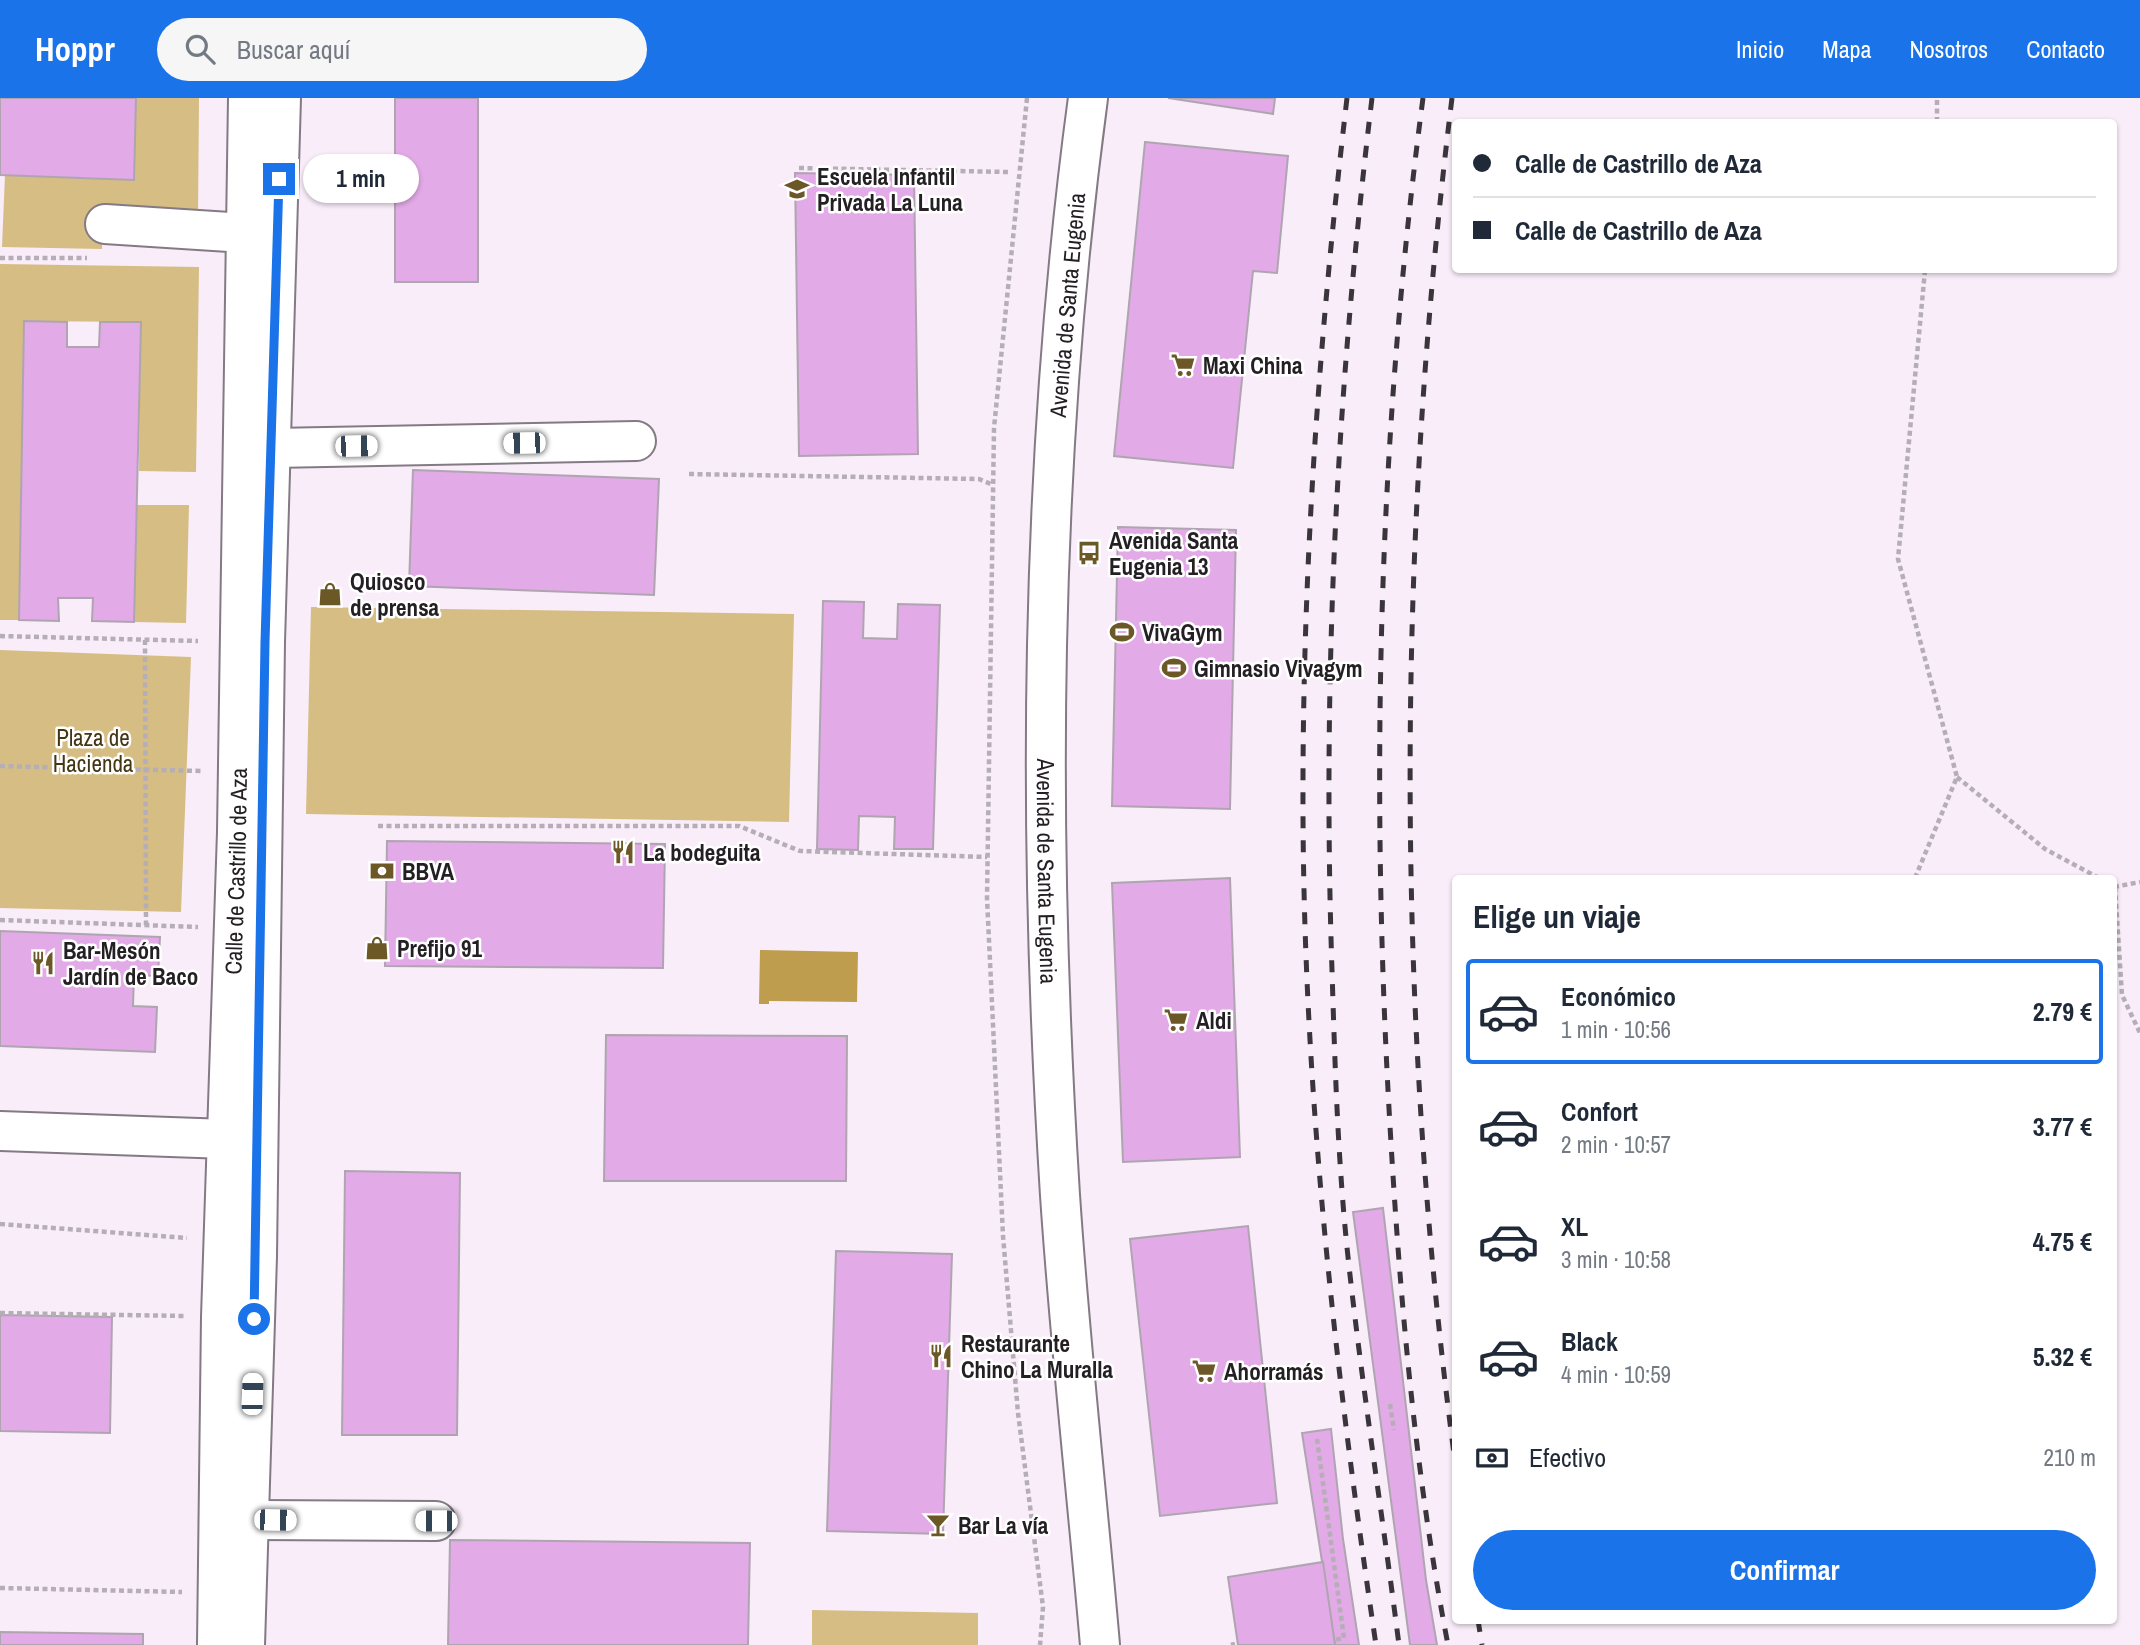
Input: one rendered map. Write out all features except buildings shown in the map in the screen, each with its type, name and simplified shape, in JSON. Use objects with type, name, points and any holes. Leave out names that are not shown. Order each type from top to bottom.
[{"type":"street","name":"Calle de Castrillo de Aza","points":[[217,1645],[221,1317],[237,832],[248,98]]},
{"type":"street","name":"Calle de Castrillo de Aza","points":[[245,1645],[257,1256],[265,642],[273,448],[281,98]]},
{"type":"street","name":"Avenida de Santa Eugenia","points":[[1088,98],[1079,166],[1056,429],[1049,592],[1046,859],[1060,1194],[1100,1645]]},
{"type":"street","points":[[105,225],[245,233]]},
{"type":"street","points":[[273,448],[636,441]]},
{"type":"street","points":[[0,1131],[227,1139]]},
{"type":"street","points":[[248,1520],[436,1521]]},
{"type":"path","points":[[1027,98],[994,428],[986,857],[1001,1213],[1018,1413],[1042,1606],[1040,1645]]},
{"type":"path","points":[[1937,98],[1937,119]]},
{"type":"path","points":[[799,168],[1008,172]]},
{"type":"path","points":[[1925,273],[1898,559],[1957,777],[2045,849],[2093,875]]},
{"type":"path","points":[[689,474],[979,479],[993,485]]},
{"type":"path","points":[[0,636],[198,641]]},
{"type":"path","points":[[145,640],[146,925]]},
{"type":"path","points":[[0,766],[201,771]]},
{"type":"path","points":[[1916,875],[1957,777]]},
{"type":"path","points":[[378,826],[739,826],[800,851],[986,857]]},
{"type":"path","points":[[2117,886],[2140,882]]},
{"type":"path","points":[[0,920],[184,927]]},
{"type":"path","points":[[2117,928],[2122,995],[2140,1033]]},
{"type":"path","points":[[0,1224],[191,1238]]},
{"type":"path","points":[[0,1313],[221,1317]]},
{"type":"path","points":[[1390,1404],[1394,1430]]},
{"type":"path","points":[[1317,1439],[1344,1638],[1334,1640]]},
{"type":"path","points":[[0,1588],[218,1593]]},
{"type":"green space","points":[[136,98],[199,98],[198,217],[103,218],[102,249],[2,247],[5,175],[133,180]]},
{"type":"green space","points":[[0,264],[199,267],[196,472],[139,471],[140,322],[25,321],[19,620],[0,620]]},
{"type":"green space","points":[[136,505],[189,505],[186,623],[134,622]]},
{"type":"green space","points":[[311,607],[794,614],[789,822],[306,814]]},
{"type":"green space","name":"Plaza de Hacienda","points":[[0,650],[191,657],[181,912],[0,908]]},
{"type":"green space","points":[[812,1610],[978,1613],[978,1645],[812,1645]]},
{"type":"shaded area","points":[[760,950],[858,952],[857,1002],[769,1001],[769,1004],[759,1004]]},
{"type":"railway","points":[[1347,98],[1328,277],[1314,455],[1303,724],[1303,814],[1309,1023],[1324,1231],[1347,1438],[1376,1645]]},
{"type":"railway","points":[[1372,98],[1341,424],[1331,642],[1329,861],[1336,1081],[1345,1229],[1360,1361],[1399,1645]]},
{"type":"railway","points":[[1423,98],[1396,354],[1388,482],[1382,611],[1380,868],[1390,1126],[1404,1321],[1426,1516],[1448,1645]]},
{"type":"railway","points":[[1452,98],[1420,440],[1410,784],[1413,956],[1422,1128],[1436,1299],[1452,1435]]},
{"type":"railway","points":[[1479,1624],[1482,1645]]},
{"type":"place","name":"Escuela Infantil Privada La Luna","points":[[797,189]]},
{"type":"place","name":"Maxi China","points":[[1183,365]]},
{"type":"place","name":"Avenida Santa Eugenia 13","points":[[1089,553]]},
{"type":"place","name":"Quiosco de prensa","points":[[330,594]]},
{"type":"place","name":"VivaGym","points":[[1122,632]]},
{"type":"place","name":"Gimnasio Vivagym","points":[[1174,668]]},
{"type":"place","name":"La bodeguita","points":[[623,852]]},
{"type":"place","name":"BBVA","points":[[382,871]]},
{"type":"place","name":"Prefijo 91","points":[[377,948]]},
{"type":"place","name":"Bar-Mesón Jardín de Baco","points":[[43,963]]},
{"type":"place","name":"Aldi","points":[[1176,1020]]},
{"type":"place","name":"Restaurante Chino La Muralla","points":[[941,1356]]},
{"type":"place","name":"Ahorramás","points":[[1204,1371]]},
{"type":"place","name":"Bar La vía","points":[[938,1525]]},
{"type":"route","points":[[254,1319],[265,642],[273,448],[279,179]]}]
